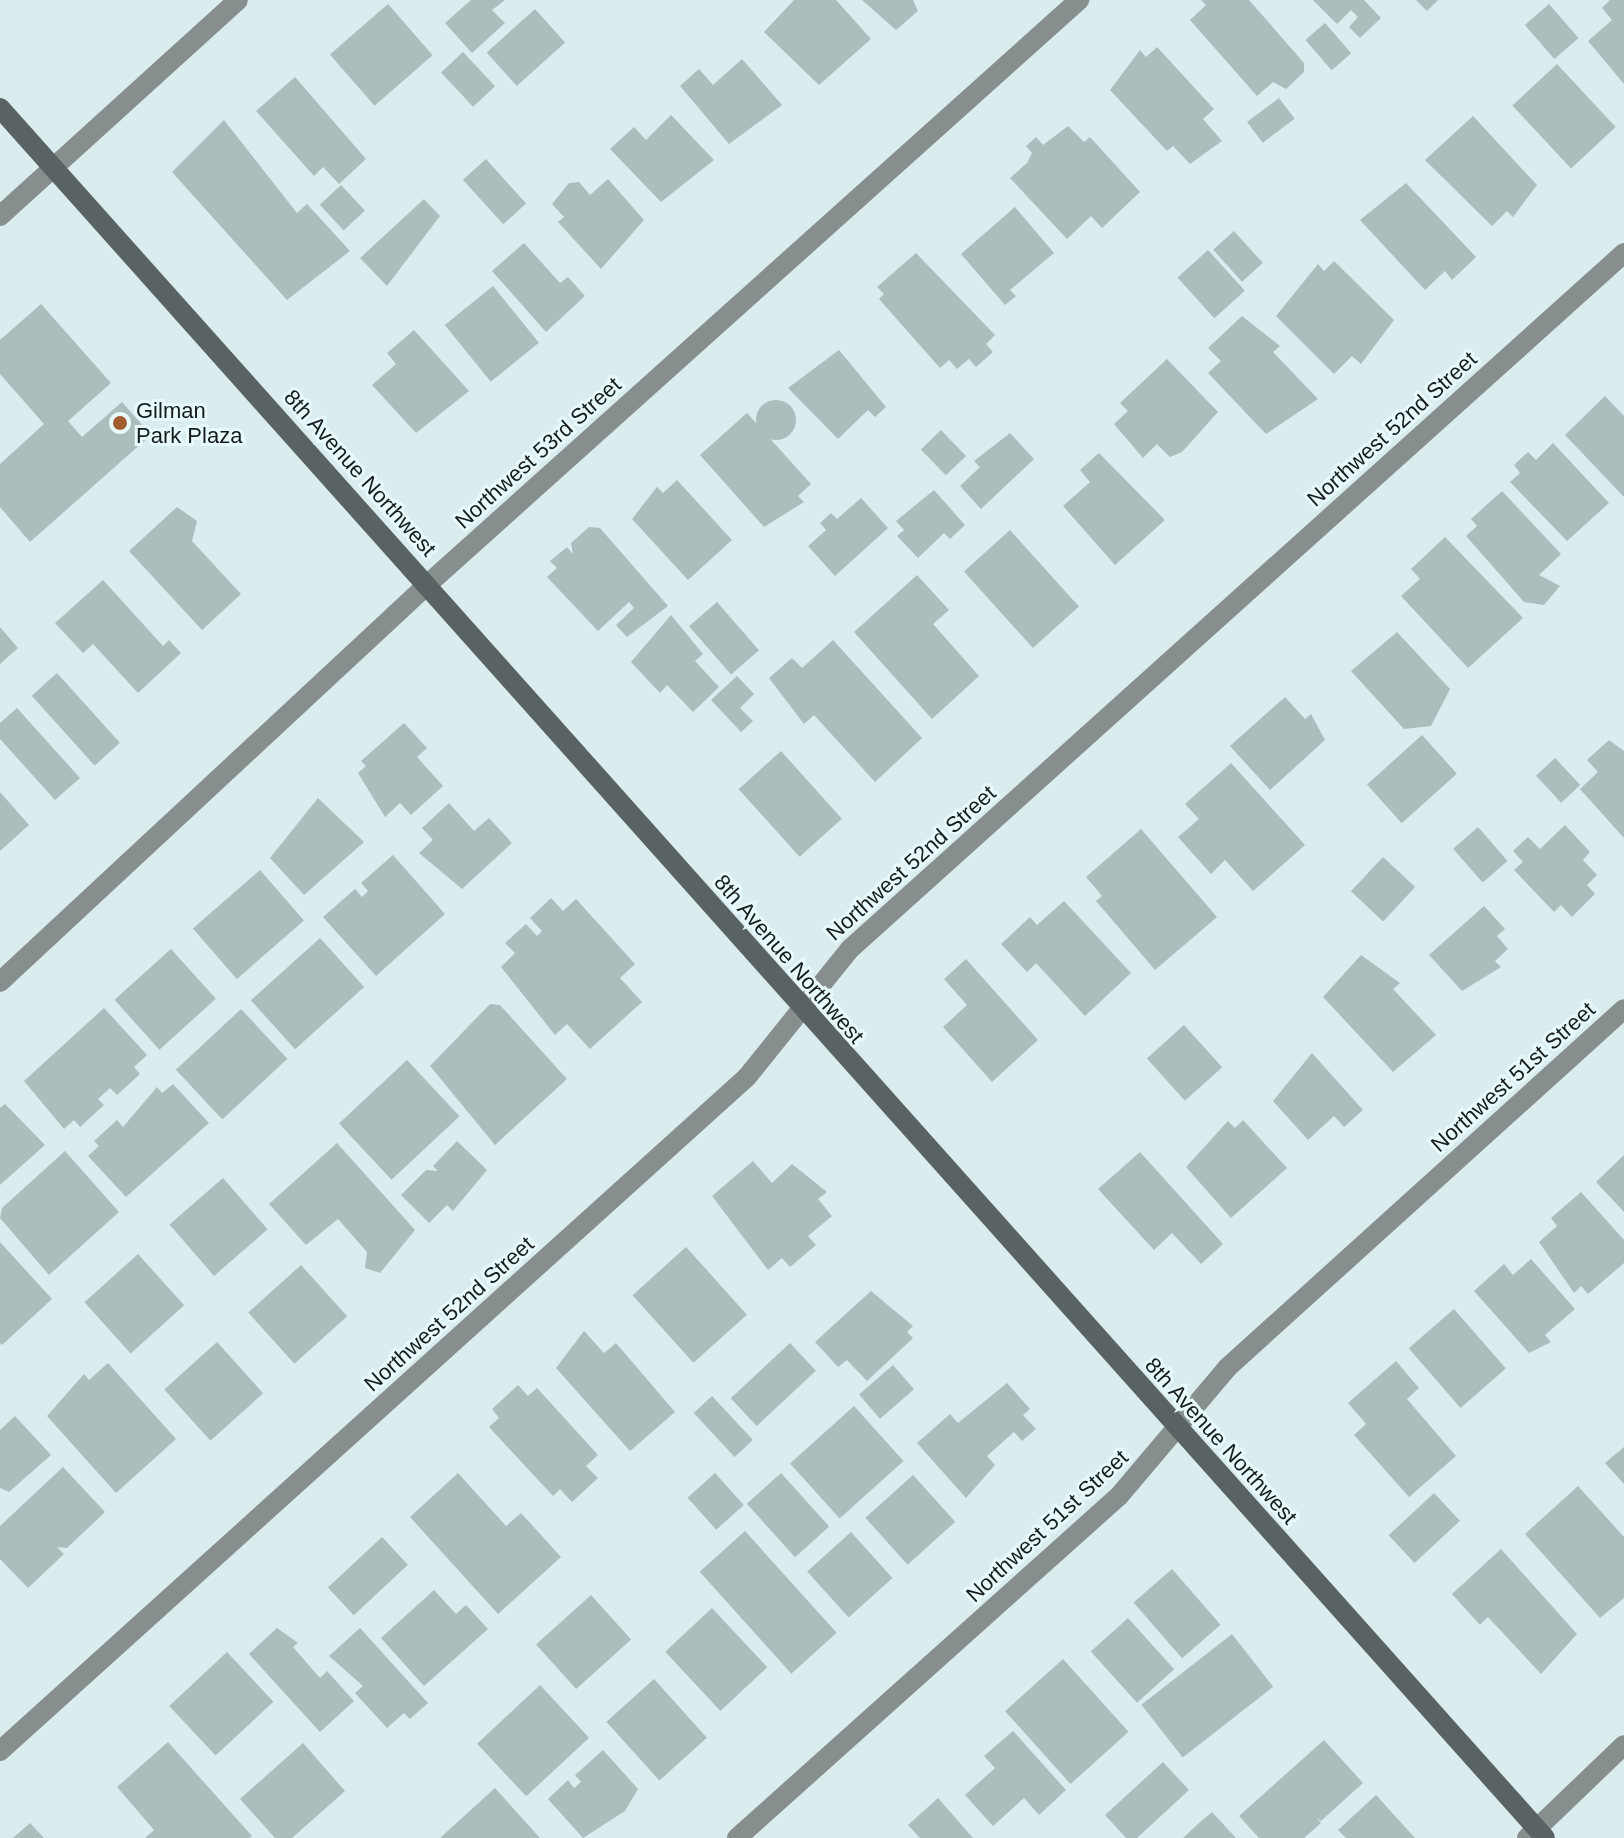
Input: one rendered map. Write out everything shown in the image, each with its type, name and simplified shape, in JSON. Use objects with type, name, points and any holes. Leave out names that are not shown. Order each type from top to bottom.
[{"type":"main road","name":"8th Avenue Northwest","points":[[0,108],[428,584],[801,1010],[1176,1427],[1536,1835]]},
{"type":"street","points":[[0,216],[238,0]]},
{"type":"street","name":"Northwest 53rd Street","points":[[0,982],[428,584],[1079,0]]},
{"type":"street","name":"Northwest 52nd Street","points":[[0,1751],[747,1077],[850,949],[1624,253]]},
{"type":"street","name":"Northwest 51st Street","points":[[737,1838],[1119,1496],[1227,1368],[1624,1009]]},
{"type":"street","points":[[1536,1835],[1624,1745]]},
{"type":"building","points":[[471,0],[505,0],[492,10],[505,23],[472,53],[445,23]]},
{"type":"building","points":[[794,0],[836,0],[871,39],[819,85],[764,32]]},
{"type":"building","points":[[862,0],[913,0],[918,11],[896,30]]},
{"type":"building","points":[[1201,0],[1249,0],[1304,63],[1304,72],[1286,89],[1273,82],[1257,96],[1190,20],[1206,5]]},
{"type":"building","points":[[1313,0],[1364,0],[1381,18],[1360,38],[1349,27],[1358,17],[1351,10],[1337,24]]},
{"type":"building","points":[[1416,0],[1438,0],[1427,11]]},
{"type":"building","points":[[1610,0],[1624,0],[1624,84],[1588,41],[1612,20],[1602,8]]},
{"type":"building","points":[[388,4],[433,55],[374,106],[330,55]]},
{"type":"building","points":[[1549,4],[1579,38],[1554,59],[1525,25]]},
{"type":"building","points":[[535,9],[565,42],[517,86],[487,52]]},
{"type":"building","points":[[1325,23],[1351,53],[1332,70],[1305,40]]},
{"type":"building","points":[[1157,47],[1214,109],[1203,119],[1222,141],[1190,164],[1173,146],[1167,151],[1110,90],[1140,50],[1146,57]]},
{"type":"building","points":[[463,52],[495,86],[473,107],[441,72]]},
{"type":"building","points":[[742,59],[782,105],[729,144],[680,86],[699,69],[713,85]]},
{"type":"building","points":[[1557,64],[1616,127],[1571,168],[1512,106]]},
{"type":"building","points":[[295,77],[366,159],[339,184],[323,167],[314,176],[256,111]]},
{"type":"building","points":[[1279,98],[1295,119],[1263,143],[1247,122]]},
{"type":"building","points":[[671,115],[714,160],[661,202],[610,149],[634,127],[646,140]]},
{"type":"building","points":[[1473,116],[1537,185],[1513,217],[1507,211],[1492,226],[1425,160]]},
{"type":"building","points":[[224,120],[297,213],[307,204],[350,251],[287,300],[172,172]]},
{"type":"building","points":[[1068,126],[1084,142],[1090,137],[1140,192],[1102,228],[1091,216],[1067,239],[1010,178],[1027,163],[1032,153],[1026,146],[1036,137],[1043,145]]},
{"type":"building","points":[[486,159],[526,204],[503,224],[463,180]]},
{"type":"building","points":[[608,179],[644,220],[601,269],[558,222],[564,217],[552,204],[569,183],[579,182],[590,195]]},
{"type":"building","points":[[1406,183],[1476,257],[1452,280],[1445,271],[1425,290],[1360,220]]},
{"type":"building","points":[[341,185],[365,211],[344,230],[320,205]]},
{"type":"building","points":[[424,199],[440,216],[387,286],[360,258]]},
{"type":"building","points":[[1015,207],[1054,253],[1010,290],[1016,296],[1005,305],[961,254]]},
{"type":"building","points":[[1234,231],[1263,263],[1242,282],[1213,250]]},
{"type":"building","points":[[524,243],[560,283],[568,277],[585,296],[546,332],[492,271]]},
{"type":"building","points":[[1208,250],[1245,291],[1214,318],[1178,277]]},
{"type":"building","points":[[916,253],[995,335],[986,344],[993,352],[976,367],[969,359],[957,369],[949,360],[940,368],[879,299],[884,294],[877,287]]},
{"type":"building","points":[[1334,261],[1394,320],[1361,364],[1352,356],[1334,374],[1276,316],[1318,264],[1324,271]]},
{"type":"building","points":[[493,286],[539,343],[491,382],[445,325]]},
{"type":"building","name":"Gilman Park Plaza","points":[[41,304],[111,383],[68,421],[82,437],[122,402],[151,435],[30,542],[0,507],[0,464],[44,424],[0,374],[0,340]]},
{"type":"building","points":[[1242,316],[1280,346],[1273,352],[1318,399],[1266,434],[1208,373],[1221,361],[1208,348]]},
{"type":"building","points":[[414,330],[469,391],[416,433],[372,385],[396,364],[387,353]]},
{"type":"building","points":[[839,350],[886,407],[875,417],[868,410],[838,439],[788,388]]},
{"type":"building","points":[[1167,359],[1218,412],[1182,452],[1170,457],[1157,444],[1143,458],[1114,424],[1128,411],[1120,403]]},
{"type":"building","points":[[1605,396],[1624,416],[1624,497],[1565,435]]},
{"type":"building","points":[[776,400],[790,406],[796,420],[790,434],[776,440],[762,434],[756,420],[762,406]]},
{"type":"building","points":[[747,413],[811,484],[798,496],[804,502],[764,527],[700,455]]},
{"type":"building","points":[[941,430],[966,456],[946,475],[921,449]]},
{"type":"building","points":[[1010,433],[1034,459],[981,509],[960,486],[980,467],[974,461]]},
{"type":"building","points":[[1553,443],[1609,503],[1567,541],[1510,482],[1520,473],[1514,465],[1528,452],[1536,460]]},
{"type":"building","points":[[1099,453],[1165,520],[1115,565],[1063,506],[1090,482],[1080,470]]},
{"type":"building","points":[[677,480],[732,540],[688,580],[632,519],[657,487],[663,493]]},
{"type":"building","points":[[934,490],[965,525],[950,539],[944,533],[918,558],[897,536],[904,530],[896,521]]},
{"type":"building","points":[[1502,491],[1561,554],[1539,575],[1560,586],[1544,605],[1524,602],[1466,536],[1477,526],[1471,519]]},
{"type":"building","points":[[861,498],[888,528],[835,576],[808,546],[826,530],[820,523],[831,513],[837,519]]},
{"type":"building","points":[[177,507],[197,521],[192,541],[241,594],[202,630],[129,551]]},
{"type":"building","points":[[589,527],[600,528],[668,606],[627,637],[616,625],[634,608],[629,602],[598,631],[547,577],[557,568],[550,561],[567,547],[573,554],[571,543]]},
{"type":"building","points":[[1010,530],[1079,607],[1033,648],[964,571]]},
{"type":"building","points":[[1445,537],[1523,618],[1468,668],[1401,596],[1420,579],[1411,569]]},
{"type":"building","points":[[917,575],[949,610],[933,624],[979,676],[932,719],[854,632]]},
{"type":"building","points":[[103,580],[163,646],[169,640],[181,653],[138,693],[93,644],[83,653],[55,623]]},
{"type":"building","points":[[717,602],[759,650],[731,675],[689,626]]},
{"type":"building","points":[[671,615],[703,654],[695,661],[719,687],[693,712],[667,685],[660,693],[631,662]]},
{"type":"building","points":[[0,627],[18,648],[0,664]]},
{"type":"building","points":[[1397,632],[1450,689],[1431,726],[1404,729],[1351,671]]},
{"type":"building","points":[[833,640],[922,738],[875,782],[814,715],[804,724],[769,678],[792,658],[802,668]]},
{"type":"building","points":[[57,673],[120,743],[95,766],[32,696]]},
{"type":"building","points":[[737,676],[754,694],[740,708],[753,721],[741,732],[711,700]]},
{"type":"building","points":[[1285,697],[1305,719],[1311,714],[1325,740],[1270,790],[1230,746]]},
{"type":"building","points":[[17,708],[80,778],[55,800],[0,739],[0,723]]},
{"type":"building","points":[[404,723],[427,748],[417,757],[443,786],[411,815],[400,803],[385,817],[358,773],[366,766],[361,761]]},
{"type":"building","points":[[1422,735],[1457,774],[1402,823],[1367,785]]},
{"type":"building","points":[[1609,740],[1624,751],[1624,838],[1580,789],[1598,772],[1587,760]]},
{"type":"building","points":[[781,751],[842,819],[800,857],[739,789]]},
{"type":"building","points":[[1555,758],[1580,785],[1561,803],[1536,776]]},
{"type":"building","points":[[1231,763],[1305,845],[1253,891],[1225,860],[1211,874],[1178,837],[1199,819],[1185,804]]},
{"type":"building","points":[[0,792],[29,825],[0,851]]},
{"type":"building","points":[[318,798],[364,842],[304,895],[270,858]]},
{"type":"building","points":[[449,803],[474,831],[489,818],[512,843],[462,889],[419,853],[433,840],[422,828]]},
{"type":"building","points":[[1565,825],[1590,852],[1583,860],[1597,875],[1587,885],[1595,894],[1572,917],[1561,905],[1554,912],[1514,870],[1523,862],[1513,851],[1528,837],[1540,849]]},
{"type":"building","points":[[1478,827],[1508,861],[1483,883],[1453,849]]},
{"type":"building","points":[[1141,829],[1217,917],[1155,970],[1096,901],[1102,896],[1086,877]]},
{"type":"building","points":[[393,855],[445,914],[376,976],[323,917],[355,889],[362,897],[368,891],[361,883]]},
{"type":"building","points":[[1383,857],[1415,887],[1383,921],[1351,891]]},
{"type":"building","points":[[260,870],[304,921],[237,979],[193,928]]},
{"type":"building","points":[[551,898],[563,911],[576,899],[635,964],[620,978],[642,1002],[590,1049],[567,1024],[555,1035],[501,967],[515,953],[505,943],[526,924],[537,936],[542,931],[530,918]]},
{"type":"building","points":[[1064,901],[1131,973],[1085,1016],[1036,963],[1027,972],[1001,944],[1030,917],[1037,925]]},
{"type":"building","points":[[1484,906],[1505,929],[1497,936],[1508,949],[1495,961],[1501,967],[1462,991],[1429,955]]},
{"type":"building","points":[[320,938],[364,987],[295,1049],[251,1000]]},
{"type":"building","points":[[171,949],[216,999],[159,1050],[115,1000]]},
{"type":"building","points":[[1361,955],[1400,983],[1393,989],[1436,1035],[1393,1072],[1323,997]]},
{"type":"building","points":[[966,959],[1038,1040],[992,1082],[943,1027],[967,1005],[944,979]]},
{"type":"building","points":[[490,1004],[500,1005],[567,1079],[495,1145],[430,1066]]},
{"type":"building","points":[[104,1008],[147,1055],[134,1067],[140,1074],[117,1095],[110,1088],[98,1099],[104,1105],[80,1127],[74,1120],[64,1129],[24,1081]]},
{"type":"building","points":[[241,1009],[287,1059],[222,1119],[176,1070]]},
{"type":"building","points":[[1184,1025],[1222,1067],[1185,1101],[1147,1058]]},
{"type":"building","points":[[1312,1053],[1363,1110],[1344,1127],[1334,1116],[1308,1140],[1273,1101]]},
{"type":"building","points":[[407,1060],[460,1116],[391,1180],[339,1123]]},
{"type":"building","points":[[173,1084],[209,1123],[126,1197],[88,1156],[99,1146],[94,1141],[117,1120],[123,1127],[157,1087],[162,1093]]},
{"type":"building","points":[[5,1104],[45,1145],[0,1185],[0,1108]]},
{"type":"building","points":[[1243,1120],[1287,1168],[1231,1218],[1186,1167],[1228,1121],[1235,1128]]},
{"type":"building","points":[[457,1141],[487,1170],[453,1211],[447,1205],[429,1223],[401,1195],[426,1170],[438,1171],[433,1166]]},
{"type":"building","points":[[337,1143],[415,1230],[380,1273],[365,1268],[367,1252],[338,1219],[306,1245],[269,1204]]},
{"type":"building","points":[[65,1151],[119,1212],[49,1275],[0,1218],[2,1208]]},
{"type":"building","points":[[1140,1152],[1223,1244],[1201,1264],[1172,1233],[1154,1250],[1098,1189]]},
{"type":"building","points":[[1624,1155],[1624,1212],[1596,1182]]},
{"type":"building","points":[[753,1161],[772,1183],[792,1164],[827,1192],[818,1199],[832,1216],[808,1236],[816,1245],[790,1267],[782,1258],[768,1270],[712,1196]]},
{"type":"building","points":[[223,1178],[268,1229],[214,1276],[169,1225]]},
{"type":"building","points":[[1581,1192],[1624,1240],[1624,1263],[1588,1294],[1581,1286],[1574,1293],[1539,1242],[1557,1226],[1551,1218]]},
{"type":"building","points":[[0,1242],[52,1299],[2,1345],[0,1343]]},
{"type":"building","points":[[686,1247],[747,1315],[693,1363],[632,1295]]},
{"type":"building","points":[[138,1254],[184,1305],[131,1353],[84,1302]]},
{"type":"building","points":[[1531,1259],[1575,1309],[1545,1335],[1551,1342],[1529,1353],[1474,1291],[1504,1264],[1513,1275]]},
{"type":"building","points":[[301,1265],[347,1316],[294,1364],[248,1313]]},
{"type":"building","points":[[871,1291],[913,1326],[907,1332],[913,1338],[867,1381],[847,1360],[838,1367],[815,1342]]},
{"type":"building","points":[[1454,1309],[1506,1369],[1461,1408],[1409,1348]]},
{"type":"building","points":[[584,1331],[604,1353],[616,1343],[675,1412],[630,1451],[556,1368]]},
{"type":"building","points":[[217,1342],[263,1393],[210,1441],[164,1390]]},
{"type":"building","points":[[790,1343],[816,1371],[757,1426],[731,1398]]},
{"type":"building","points":[[1396,1361],[1419,1388],[1407,1399],[1456,1456],[1409,1497],[1354,1435],[1366,1424],[1348,1403]]},
{"type":"building","points":[[108,1363],[176,1439],[116,1493],[47,1416],[84,1374],[89,1380]]},
{"type":"building","points":[[893,1365],[914,1389],[880,1419],[859,1395]]},
{"type":"building","points":[[1007,1383],[1030,1409],[1023,1415],[1036,1429],[1022,1441],[1014,1432],[987,1456],[995,1465],[966,1498],[917,1443],[950,1414],[958,1423]]},
{"type":"building","points":[[518,1385],[528,1396],[537,1388],[598,1455],[586,1466],[598,1478],[572,1502],[560,1489],[553,1496],[489,1427],[499,1418],[492,1409]]},
{"type":"building","points":[[712,1396],[753,1440],[735,1457],[694,1413]]},
{"type":"building","points":[[854,1406],[904,1461],[840,1519],[790,1464]]},
{"type":"building","points":[[15,1416],[51,1455],[9,1492],[0,1488],[0,1430]]},
{"type":"building","points":[[1624,1447],[1624,1484],[1605,1463]]},
{"type":"building","points":[[63,1467],[105,1512],[67,1548],[57,1547],[64,1554],[28,1588],[0,1559],[0,1526]]},
{"type":"building","points":[[458,1473],[506,1526],[521,1513],[561,1557],[498,1614],[410,1517]]},
{"type":"building","points":[[715,1473],[744,1505],[716,1530],[688,1498]]},
{"type":"building","points":[[781,1473],[829,1527],[795,1557],[747,1504]]},
{"type":"building","points":[[913,1475],[955,1522],[908,1565],[865,1518]]},
{"type":"building","points":[[1578,1486],[1624,1537],[1624,1598],[1600,1618],[1525,1534]]},
{"type":"building","points":[[1434,1493],[1460,1521],[1415,1563],[1389,1535]]},
{"type":"building","points":[[745,1531],[837,1633],[791,1674],[700,1572]]},
{"type":"building","points":[[851,1532],[892,1578],[849,1618],[807,1571]]},
{"type":"building","points":[[382,1537],[408,1565],[354,1615],[328,1587]]},
{"type":"building","points":[[1501,1549],[1577,1634],[1541,1674],[1488,1617],[1480,1625],[1452,1594]]},
{"type":"building","points":[[1172,1569],[1221,1625],[1182,1658],[1134,1602]]},
{"type":"building","points":[[434,1590],[456,1614],[466,1605],[488,1629],[424,1686],[381,1638]]},
{"type":"building","points":[[591,1595],[631,1640],[576,1689],[536,1645]]},
{"type":"building","points":[[712,1608],[767,1667],[720,1711],[665,1652]]},
{"type":"building","points":[[1128,1618],[1174,1669],[1137,1703],[1091,1651]]},
{"type":"building","points":[[277,1628],[298,1643],[293,1647],[320,1678],[327,1671],[354,1701],[320,1732],[249,1654]]},
{"type":"building","points":[[360,1628],[428,1703],[410,1719],[404,1713],[387,1728],[355,1693],[363,1686],[329,1656]]},
{"type":"building","points":[[1232,1634],[1273,1687],[1183,1758],[1141,1705]]},
{"type":"building","points":[[227,1652],[273,1702],[216,1756],[169,1706]]},
{"type":"building","points":[[1063,1659],[1129,1732],[1071,1784],[1005,1711]]},
{"type":"building","points":[[654,1679],[707,1738],[659,1781],[606,1722]]},
{"type":"building","points":[[540,1685],[589,1738],[526,1796],[477,1744]]},
{"type":"building","points":[[1013,1731],[1066,1790],[1039,1815],[1024,1798],[993,1826],[965,1795],[995,1768],[984,1756]]},
{"type":"building","points":[[1324,1740],[1363,1783],[1321,1821],[1316,1817],[1321,1823],[1304,1838],[1259,1838],[1239,1816]]},
{"type":"building","points":[[168,1742],[252,1836],[145,1838],[154,1830],[117,1787]]},
{"type":"building","points":[[303,1743],[345,1791],[292,1838],[275,1838],[240,1799]]},
{"type":"building","points":[[603,1750],[638,1789],[625,1811],[583,1838],[548,1799],[568,1780],[574,1788],[581,1782],[575,1775]]},
{"type":"building","points":[[1163,1762],[1189,1790],[1137,1838],[1126,1838],[1105,1815]]},
{"type":"building","points":[[495,1788],[540,1838],[440,1838]]},
{"type":"building","points":[[1376,1795],[1415,1838],[1346,1838],[1338,1830]]},
{"type":"building","points":[[938,1798],[973,1838],[920,1838],[908,1825]]},
{"type":"building","points":[[1212,1812],[1236,1838],[1183,1838],[1198,1824]]},
{"type":"building","points":[[30,1823],[44,1838],[13,1838]]},
{"type":"place","name":"Gilman Park Plaza","points":[[120,423]]}]
